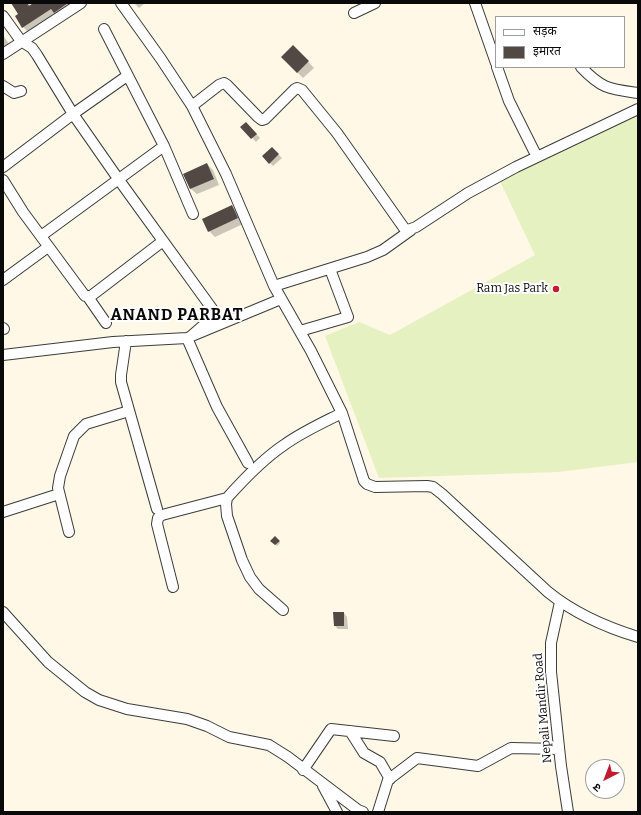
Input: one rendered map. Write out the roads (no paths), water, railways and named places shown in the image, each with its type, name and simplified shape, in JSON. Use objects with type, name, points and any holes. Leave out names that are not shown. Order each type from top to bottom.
[{"type":"street","points":[[3,54],[81,3]]},
{"type":"street","points":[[121,3],[161,58],[192,106],[226,174],[274,286],[314,357],[342,413],[364,480],[367,484],[375,487],[433,487],[457,507],[560,602],[583,615],[638,637]]},
{"type":"street","points":[[354,13],[375,3]]},
{"type":"street","points":[[475,3],[495,60]]},
{"type":"street","points":[[3,16],[21,41],[32,48],[73,114],[118,180],[214,310],[213,317],[189,337]]},
{"type":"street","points":[[104,30],[164,146],[193,214]]},
{"type":"street","points":[[497,68],[509,101],[537,157]]},
{"type":"street","points":[[581,68],[603,86],[638,92]]},
{"type":"street","points":[[3,167],[73,114],[127,76]]},
{"type":"street","points":[[192,106],[219,85],[224,83],[262,120],[265,119],[294,89],[300,89],[337,133],[404,228],[411,230]]},
{"type":"street","points":[[3,86],[14,93],[22,91]]},
{"type":"street","points":[[274,286],[376,253],[481,186],[537,157],[638,110]]},
{"type":"street","points":[[41,236],[164,146]]},
{"type":"street","points":[[3,180],[23,212],[48,247],[83,294],[88,297],[106,323]]},
{"type":"street","points":[[88,297],[163,240]]},
{"type":"street","points":[[3,280],[48,247]]},
{"type":"street","points":[[300,331],[348,317],[330,269]]},
{"type":"street","points":[[3,355],[126,341],[189,337],[281,299]]},
{"type":"street","points":[[189,337],[217,407],[248,463]]},
{"type":"street","points":[[126,341],[121,382],[158,509]]},
{"type":"street","points":[[69,532],[58,494],[58,488],[60,476],[71,442],[78,431],[86,424],[129,411]]},
{"type":"street","points":[[174,587],[157,524],[158,518],[162,515],[227,498],[264,460],[284,445],[313,427],[342,413]]},
{"type":"street","points":[[3,512],[58,494]]},
{"type":"street","points":[[227,498],[227,516],[242,560],[250,577],[259,589],[283,610]]},
{"type":"street","name":"Nepali Mandir Road","points":[[560,602],[554,625],[550,660],[553,703],[568,812]]},
{"type":"street","points":[[3,612],[48,662],[85,692],[99,700],[127,709],[187,720],[207,726],[229,737],[268,746],[288,758],[358,810],[363,812]]},
{"type":"street","points":[[303,770],[331,729],[394,736]]},
{"type":"street","points":[[350,731],[364,753],[380,762],[390,779]]},
{"type":"street","points":[[378,812],[388,780],[417,758],[478,766],[511,748],[559,749]]},
{"type":"street","points":[[323,784],[337,812]]},
{"type":"place","name":"Ram Jas Park","points":[[556,289]]},
{"type":"district","name":"ANAND PARBAT","points":[[177,316]]}]
